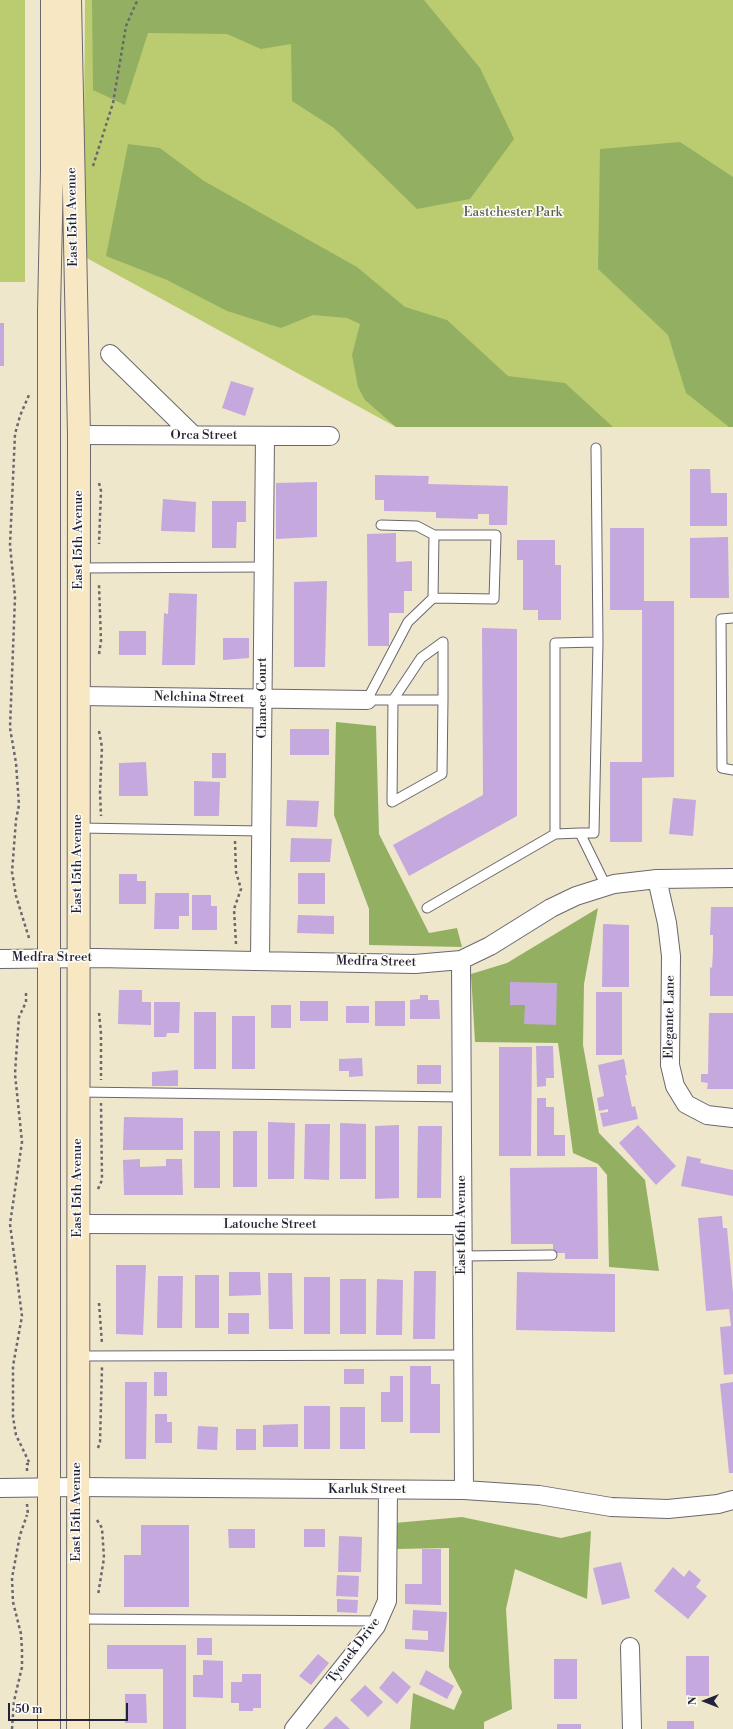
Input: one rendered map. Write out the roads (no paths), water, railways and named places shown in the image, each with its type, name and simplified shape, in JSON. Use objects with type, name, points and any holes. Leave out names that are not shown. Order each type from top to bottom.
[{"type":"main road","name":"East 15th Avenue","points":[[49,1729],[49,311],[52,171],[52,0]]},
{"type":"main road","name":"East 15th Avenue","points":[[70,0],[79,435],[78,1729]]},
{"type":"street","points":[[110,354],[193,435]]},
{"type":"street","name":"Orca Street","points":[[79,435],[330,436]]},
{"type":"street","name":"Chance Court","points":[[260,960],[265,436]]},
{"type":"street","name":"Nelchina Street","points":[[79,696],[367,700]]},
{"type":"street","name":"Medfra Street","points":[[0,959],[78,958],[260,960],[415,964],[461,960],[490,946],[557,905],[576,896],[606,886],[656,879],[733,878]]},
{"type":"street","name":"Elegante Lane","points":[[656,879],[668,923],[672,956],[670,1065],[675,1086],[686,1104],[707,1115],[733,1118]]},
{"type":"street","name":"East 16th Avenue","points":[[461,960],[464,1490]]},
{"type":"street","name":"Latouche Street","points":[[78,1224],[462,1225]]},
{"type":"street","name":"Karluk Street","points":[[0,1488],[77,1487],[464,1490],[539,1495],[611,1507],[668,1509],[718,1504],[733,1500]]},
{"type":"street","name":"Tyonek Drive","points":[[294,1729],[378,1621],[387,1601],[388,1490]]},
{"type":"street","points":[[630,1647],[632,1729]]},
{"type":"lane","points":[[427,908],[555,834],[594,833],[598,642],[596,448]]},
{"type":"lane","points":[[381,525],[417,526],[434,535],[496,535],[494,599],[433,598],[408,622],[367,700],[443,700]]},
{"type":"lane","points":[[433,598],[434,535]]},
{"type":"lane","points":[[79,568],[264,567]]},
{"type":"lane","points":[[733,618],[721,619],[721,626],[722,768],[733,770]]},
{"type":"lane","points":[[443,642],[443,700],[442,774],[392,802],[393,700],[421,658],[443,642]]},
{"type":"lane","points":[[555,834],[555,643],[598,642]]},
{"type":"lane","points":[[79,828],[262,831]]},
{"type":"lane","points":[[580,833],[606,886]]},
{"type":"lane","points":[[78,1092],[462,1097]]},
{"type":"lane","points":[[463,1256],[552,1255]]},
{"type":"lane","points":[[78,1356],[463,1356]]},
{"type":"lane","points":[[77,1619],[378,1621]]},
{"type":"park label","name":"Eastchester Park","points":[[513,213]]}]
